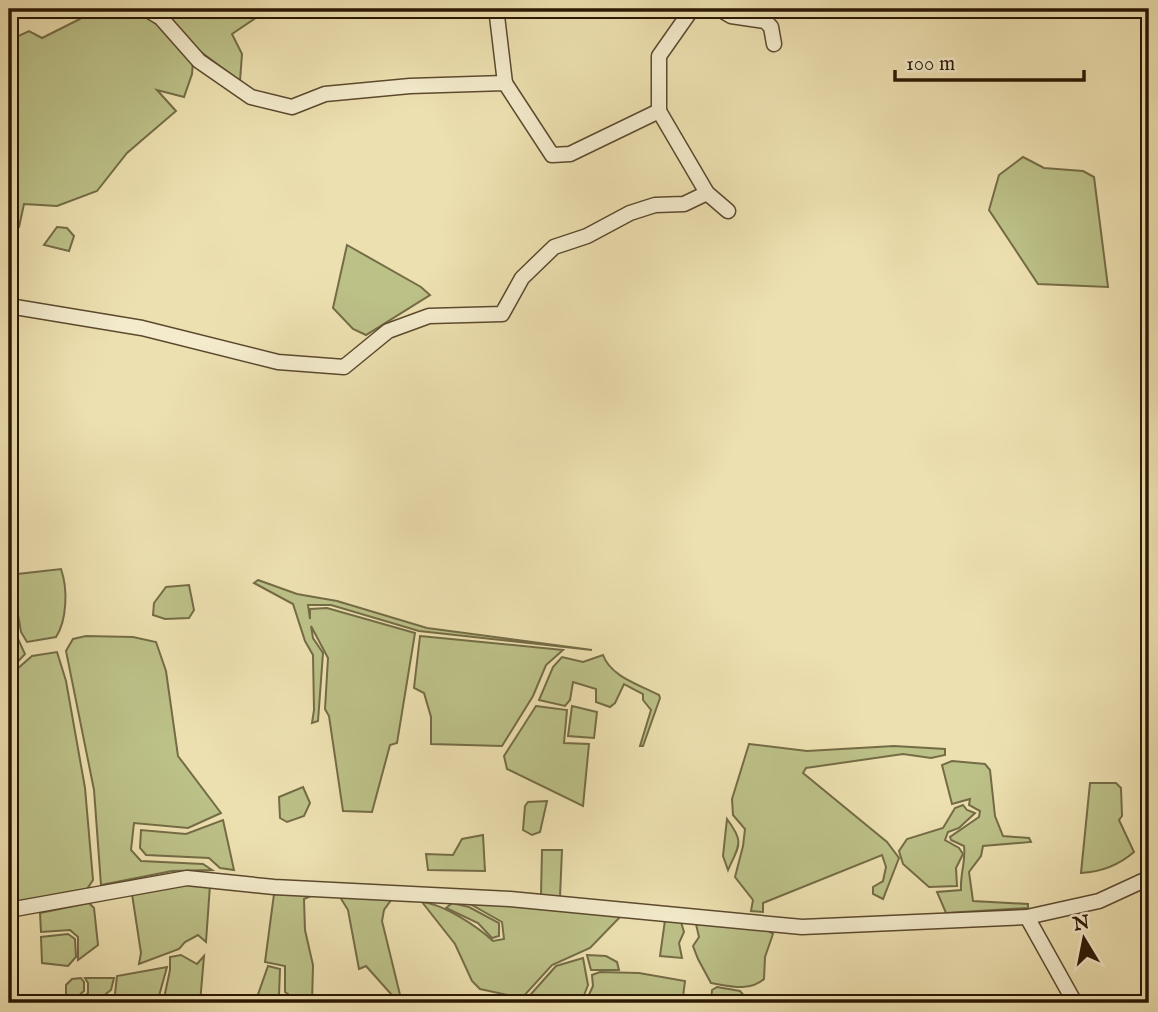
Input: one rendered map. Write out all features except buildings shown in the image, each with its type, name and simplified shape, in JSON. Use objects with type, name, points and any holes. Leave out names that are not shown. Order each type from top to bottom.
[{"type":"street","points":[[146,9],[161,18],[200,61],[251,97],[292,107],[325,94],[410,86],[505,83]]},
{"type":"street","points":[[498,9],[505,83],[552,155],[570,154],[659,111]]},
{"type":"street","points":[[692,9],[659,56],[659,111],[707,193],[728,211]]},
{"type":"street","points":[[719,9],[731,16],[765,21],[771,27],[774,44]]},
{"type":"street","points":[[9,306],[142,328],[278,362],[344,367],[388,331],[429,316],[502,314],[522,278],[554,247],[587,236],[630,213],[655,205],[684,204],[707,193]]},
{"type":"street","points":[[9,910],[187,877],[274,887],[510,899],[802,927],[1027,917],[1099,901],[1149,878]]},
{"type":"street","points":[[1027,917],[1075,1003]]},
{"type":"green space","points":[[85,9],[252,9],[257,17],[232,34],[242,54],[240,81],[194,47],[192,74],[184,97],[157,90],[176,111],[127,153],[97,191],[57,206],[24,204],[19,227],[9,228],[9,47],[12,39],[29,31],[42,38],[80,19]]},
{"type":"green space","points":[[1023,157],[1044,168],[1083,171],[1094,177],[1108,287],[1038,284],[989,210],[999,175]]},
{"type":"green space","points":[[57,227],[67,228],[74,236],[69,251],[44,245]]},
{"type":"green space","points":[[347,245],[421,287],[430,295],[366,335],[353,329],[333,308]]},
{"type":"green space","points":[[61,569],[65,604],[60,630],[56,637],[27,642],[21,632],[15,597],[9,596],[9,575]]},
{"type":"green space","points":[[258,580],[297,594],[337,601],[427,628],[592,650],[419,631],[331,605],[308,605],[310,619],[310,609],[327,608],[415,633],[397,743],[390,745],[372,812],[343,811],[329,716],[325,709],[328,658],[311,626],[313,638],[323,653],[318,721],[312,723],[313,655],[305,641],[293,604],[254,583]]},
{"type":"green space","points":[[189,585],[194,610],[189,618],[165,619],[153,615],[154,603],[166,587]]},
{"type":"green space","points":[[9,633],[18,639],[25,654],[13,667],[9,666]]},
{"type":"green space","points":[[86,636],[133,637],[156,642],[166,671],[178,756],[221,813],[188,828],[134,823],[131,850],[141,861],[203,864],[212,870],[172,871],[101,885],[94,790],[66,651],[73,639]]},
{"type":"green space","points":[[420,636],[563,650],[546,665],[533,696],[502,746],[431,744],[431,717],[424,693],[414,688]]},
{"type":"green space","points":[[57,652],[66,681],[85,788],[93,880],[87,889],[9,903],[9,676],[32,656]]},
{"type":"green space","points":[[603,655],[619,675],[659,695],[643,746],[640,746],[651,710],[643,700],[643,694],[624,684],[615,703],[610,707],[596,702],[596,689],[573,682],[570,700],[565,706],[539,700],[553,667],[562,657],[583,662]]},
{"type":"green space","points":[[536,706],[567,710],[564,743],[589,744],[583,806],[507,769],[504,756]]},
{"type":"green space","points":[[572,706],[597,712],[594,738],[568,736]]},
{"type":"green space","points":[[749,744],[807,751],[894,746],[945,749],[945,755],[931,758],[903,754],[806,768],[803,773],[887,842],[899,858],[883,899],[873,894],[873,887],[883,881],[886,867],[882,855],[763,903],[763,912],[751,911],[753,900],[735,877],[745,829],[733,815],[732,799]]},
{"type":"green space","points":[[952,761],[985,764],[990,770],[995,816],[1003,836],[1029,838],[1031,842],[983,846],[981,856],[969,872],[973,901],[1028,904],[1028,908],[946,913],[937,892],[961,890],[964,857],[964,846],[950,837],[979,817],[980,811],[969,805],[970,799],[952,804],[942,765]]},
{"type":"green space","points":[[1090,783],[1116,783],[1121,788],[1122,816],[1119,820],[1134,852],[1109,867],[1081,873]]},
{"type":"green space","points":[[303,787],[310,803],[304,816],[287,822],[280,818],[279,797]]},
{"type":"green space","points":[[547,801],[540,832],[532,835],[523,830],[525,806],[528,802]]},
{"type":"green space","points":[[963,805],[975,813],[959,828],[948,832],[945,840],[959,848],[963,854],[956,868],[957,886],[929,887],[903,864],[899,851],[907,839],[943,828],[955,808]]},
{"type":"green space","points":[[727,819],[738,839],[728,870],[723,856]]},
{"type":"green space","points":[[223,820],[234,870],[220,868],[209,858],[146,855],[140,848],[141,830],[186,834]]},
{"type":"green space","points":[[483,835],[485,871],[428,870],[426,854],[453,855],[462,839]]},
{"type":"green space","points":[[542,850],[562,850],[560,897],[541,895]]},
{"type":"green space","points":[[188,882],[210,885],[206,942],[198,935],[179,949],[139,964],[141,953],[132,894]]},
{"type":"green space","points":[[274,894],[313,895],[304,899],[305,930],[313,965],[312,1003],[289,1003],[288,994],[285,992],[285,966],[265,962]]},
{"type":"green space","points":[[322,895],[391,900],[384,910],[382,921],[402,1003],[399,1003],[366,966],[359,969],[348,910],[340,897]]},
{"type":"green space","points":[[448,899],[621,916],[590,948],[552,965],[522,998],[480,989],[472,981],[455,944],[422,902],[440,907],[459,917],[493,941],[504,939],[502,922],[470,904]]},
{"type":"green space","points":[[89,903],[94,908],[98,945],[78,960],[78,937],[70,930],[41,932],[40,913]]},
{"type":"green space","points":[[452,903],[469,907],[499,923],[499,936],[492,938],[478,923],[446,908]]},
{"type":"green space","points":[[665,920],[681,922],[684,932],[679,943],[682,958],[660,956]]},
{"type":"green space","points":[[696,924],[767,930],[773,934],[765,957],[764,979],[746,987],[711,983],[693,946],[699,937]]},
{"type":"green space","points":[[68,934],[75,939],[76,957],[68,966],[42,963],[41,937]]},
{"type":"green space","points":[[181,955],[197,964],[204,956],[200,1003],[163,1003],[170,957]]},
{"type":"green space","points":[[587,955],[606,956],[617,962],[619,970],[591,970]]},
{"type":"green space","points":[[583,958],[588,985],[581,1003],[518,1003],[524,1002],[556,966]]},
{"type":"green space","points":[[268,966],[280,969],[279,995],[268,1003],[255,1003]]},
{"type":"green space","points":[[167,967],[157,1003],[114,1003],[117,976]]},
{"type":"green space","points":[[600,972],[639,973],[685,981],[683,997],[673,1003],[585,1003],[593,986],[592,975]]},
{"type":"green space","points":[[81,978],[84,991],[75,999],[66,998],[66,985],[72,979]]},
{"type":"green space","points":[[85,978],[114,978],[111,990],[94,1003],[77,1003],[88,993]]},
{"type":"green space","points":[[717,987],[740,991],[746,998],[745,1003],[711,1003],[712,990]]}]
